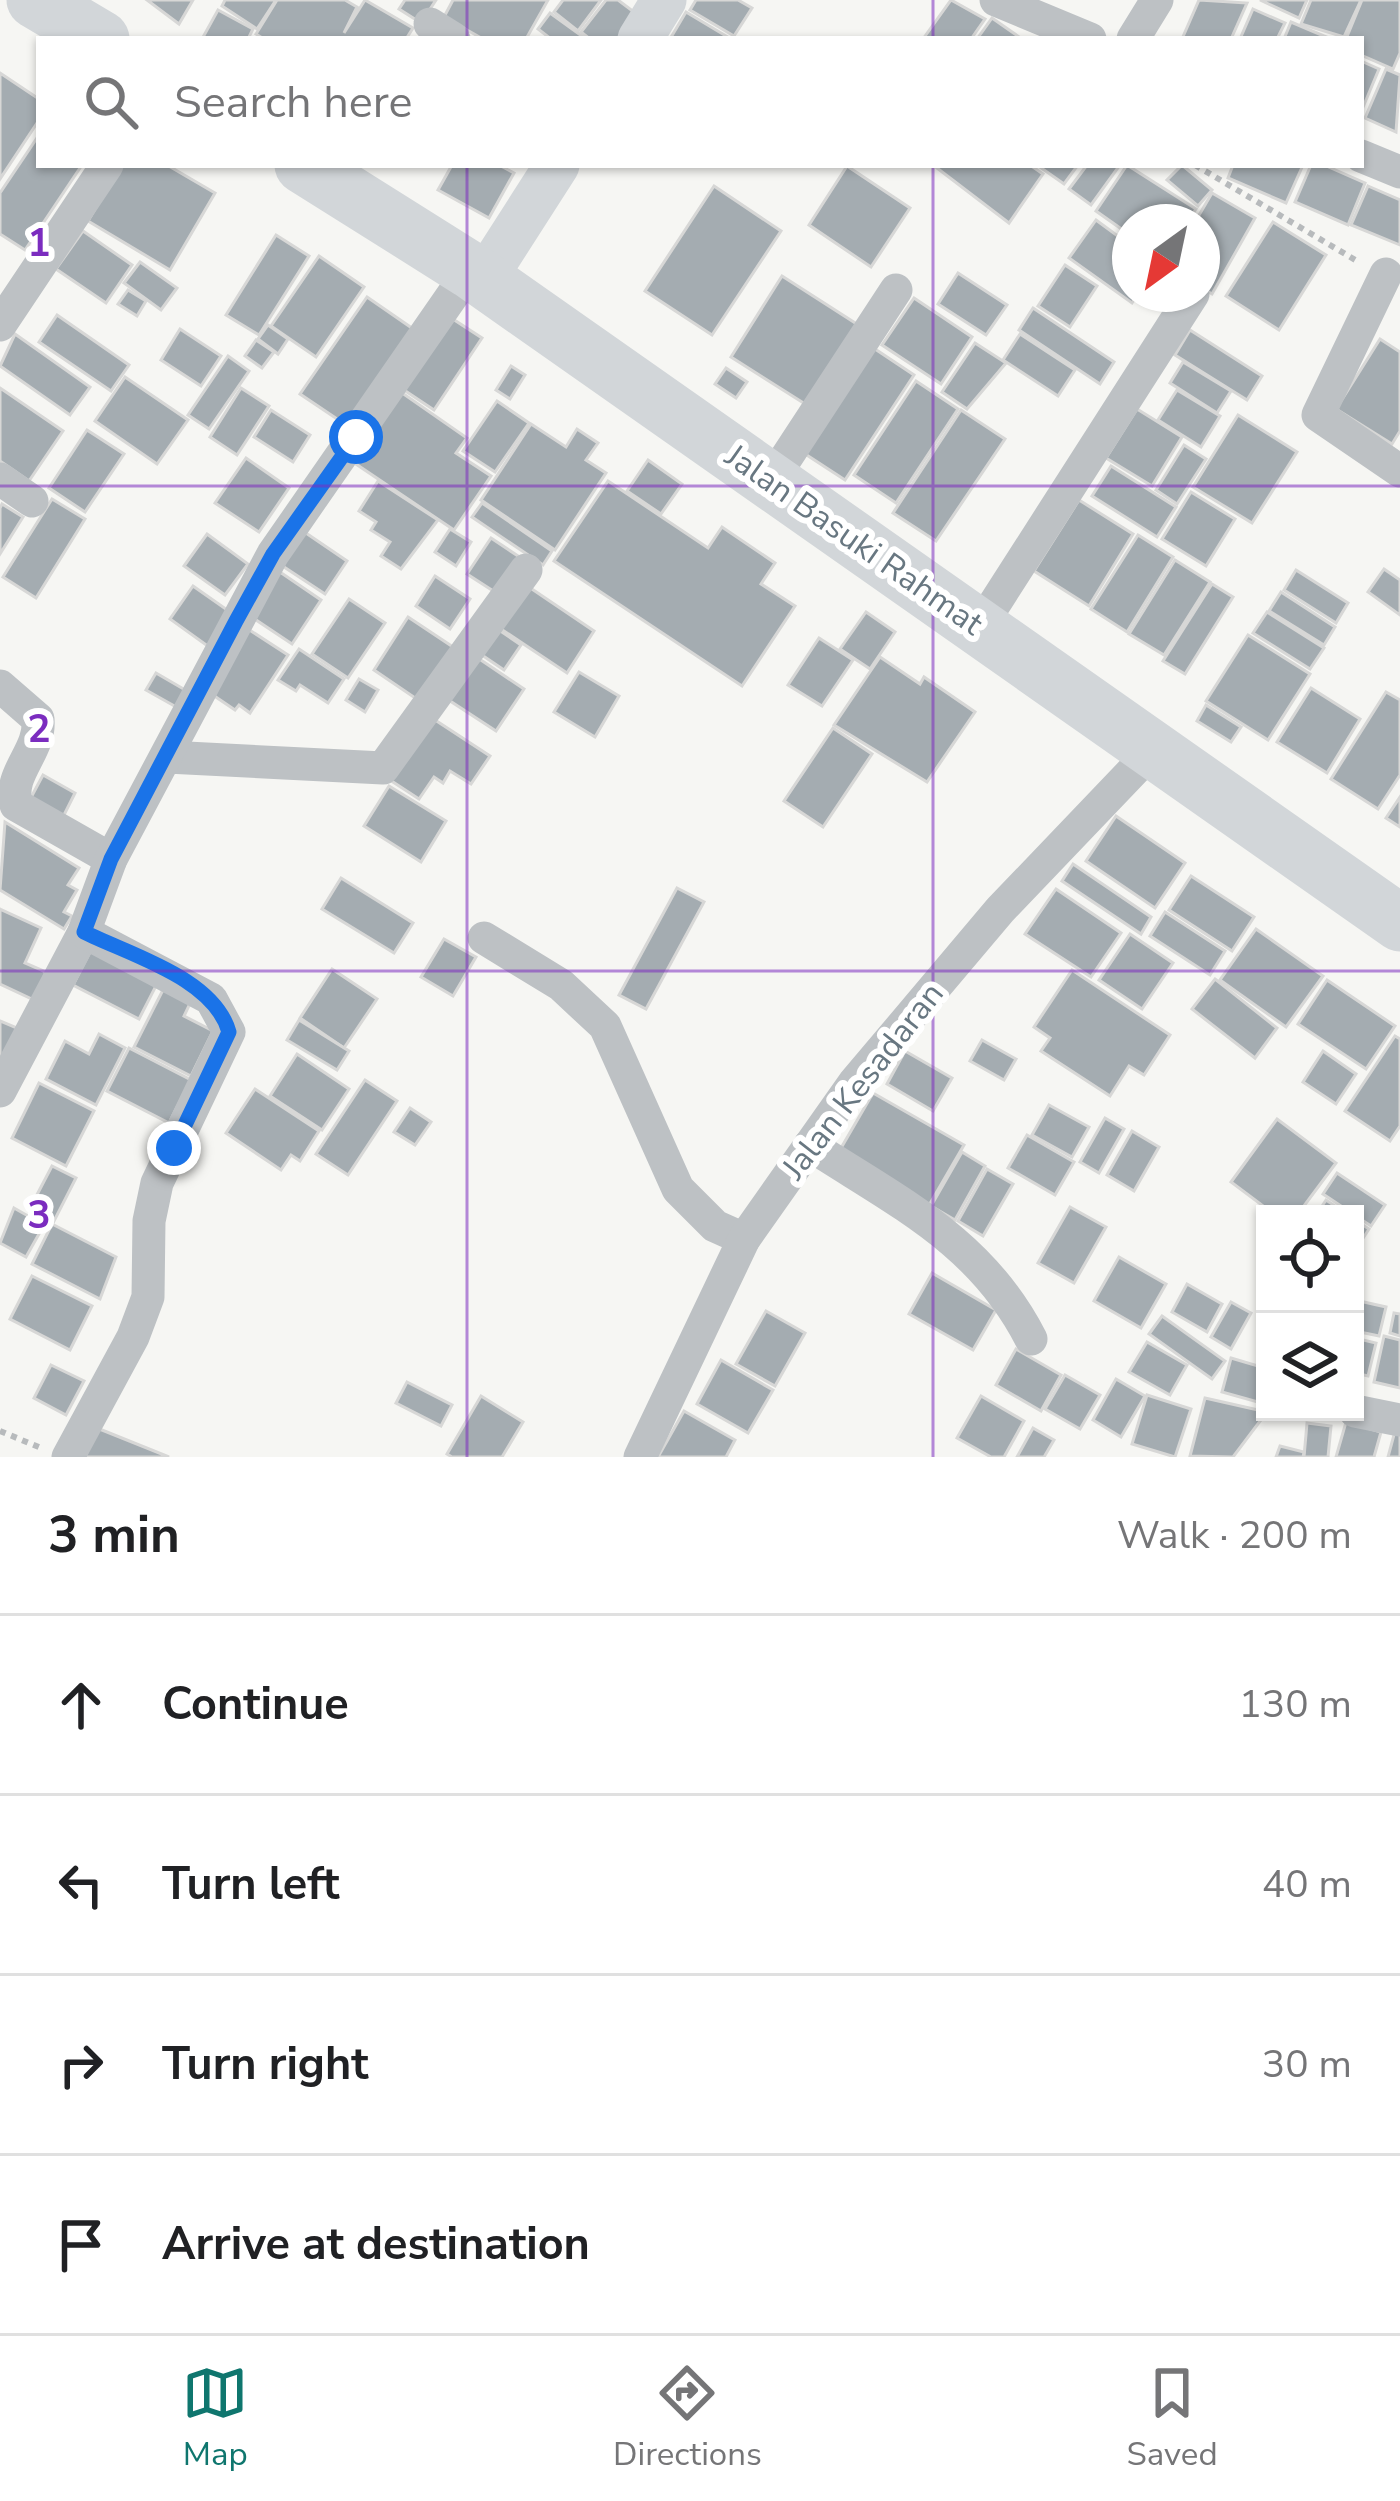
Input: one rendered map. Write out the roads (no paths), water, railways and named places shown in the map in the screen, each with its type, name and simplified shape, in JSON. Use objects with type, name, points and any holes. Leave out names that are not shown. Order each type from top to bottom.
[{"type":"highway","points":[[35,0],[96,36]]},
{"type":"highway","name":"Jalan Basuki Rahmat","points":[[308,168],[477,274],[1400,923]]},
{"type":"street","points":[[642,36],[664,0]]},
{"type":"street","points":[[997,0],[1083,36]]},
{"type":"street","points":[[1135,36],[1157,0]]},
{"type":"street","points":[[1364,156],[1400,172]]},
{"type":"street","points":[[0,325],[105,168]]},
{"type":"street","points":[[0,1091],[84,932],[111,859],[273,554],[554,168]]},
{"type":"street","points":[[1384,273],[1318,415],[1323,423],[1400,471]]},
{"type":"street","points":[[771,481],[896,290]]},
{"type":"street","points":[[979,628],[1181,312]]},
{"type":"street","points":[[0,479],[32,500]]},
{"type":"street","points":[[167,757],[382,768],[526,570]]},
{"type":"street","points":[[0,686],[38,719],[38,742],[18,775],[16,805],[111,859]]},
{"type":"street","name":"Jalan Kesadaran","points":[[640,1457],[745,1239],[854,1083],[1000,910],[1153,751]]},
{"type":"street","points":[[65,1457],[133,1337],[148,1298],[148,1221],[157,1184],[229,1032],[212,999],[84,932]]},
{"type":"street","points":[[484,938],[561,985],[605,1026],[677,1189],[715,1226],[745,1239]]},
{"type":"street","points":[[810,1145],[959,1242],[1008,1294],[1031,1339]]},
{"type":"street","points":[[1364,1414],[1400,1420]]}]
